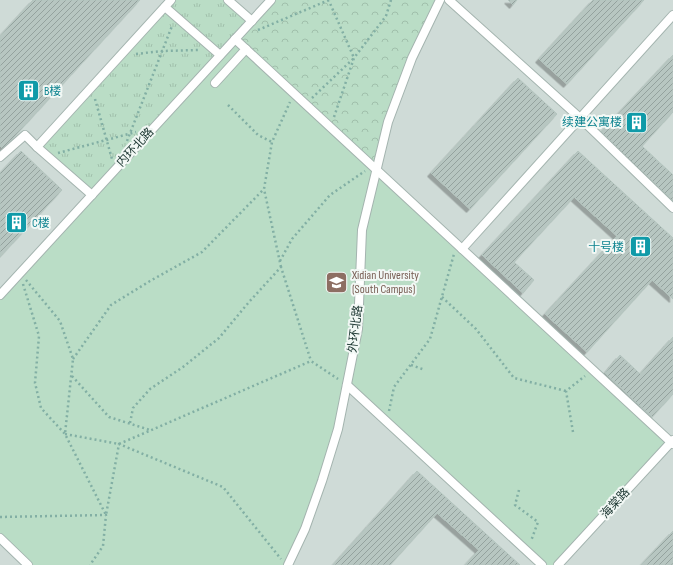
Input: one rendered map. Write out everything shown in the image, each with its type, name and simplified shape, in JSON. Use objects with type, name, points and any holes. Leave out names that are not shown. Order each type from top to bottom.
[{"type":"lane","points":[[37,147],[171,0]]},
{"type":"lane","points":[[228,0],[252,21]]},
{"type":"lane","name":"内环北路","points":[[0,295],[271,0]]},
{"type":"lane","name":"外环北路","points":[[287,565],[304,530],[322,481],[338,429],[358,329],[362,230],[374,168],[388,122],[412,58],[440,0]]},
{"type":"lane","points":[[449,0],[580,118],[673,208]]},
{"type":"lane","points":[[165,7],[220,55]]},
{"type":"lane","points":[[459,246],[580,118],[673,15]]},
{"type":"lane","points":[[235,39],[672,442]]},
{"type":"lane","points":[[215,83],[246,49]]},
{"type":"lane","points":[[0,157],[25,135],[46,156],[92,195]]},
{"type":"lane","points":[[347,384],[542,565]]},
{"type":"lane","name":"海棠路","points":[[558,565],[672,442]]},
{"type":"lane","points":[[0,538],[28,565]]},
{"type":"path","points":[[257,30],[329,0],[354,58],[331,127]]},
{"type":"path","points":[[306,104],[354,58],[386,16],[391,0]]},
{"type":"path","points":[[124,148],[176,17]]},
{"type":"path","points":[[121,56],[162,51],[213,49]]},
{"type":"path","points":[[91,88],[115,169]]},
{"type":"path","points":[[294,94],[272,142],[264,189],[281,267],[311,361],[347,384]]},
{"type":"path","points":[[228,105],[258,135],[272,142]]},
{"type":"path","points":[[46,156],[154,128]]},
{"type":"path","points":[[280,261],[292,239],[330,195],[374,168]]},
{"type":"path","points":[[73,359],[111,305],[202,252],[264,189]]},
{"type":"path","points":[[387,421],[394,387],[430,339],[459,246]]},
{"type":"path","points":[[130,424],[133,408],[150,389],[183,367],[219,338],[281,267]]},
{"type":"path","points":[[20,274],[60,321],[73,359],[65,434]]},
{"type":"path","points":[[20,274],[39,336],[35,383],[41,408],[65,434],[106,515]]},
{"type":"path","points":[[442,297],[476,329],[514,378],[566,391]]},
{"type":"path","points":[[120,444],[311,361]]},
{"type":"path","points":[[411,365],[425,370]]},
{"type":"path","points":[[566,391],[593,370]]},
{"type":"path","points":[[72,376],[109,418],[151,430]]},
{"type":"path","points":[[566,391],[573,432]]},
{"type":"path","points":[[65,434],[120,444],[223,487],[287,565]]},
{"type":"path","points":[[90,565],[103,546],[106,515],[120,444]]},
{"type":"path","points":[[519,490],[515,505],[538,522],[527,551]]},
{"type":"path","points":[[0,516],[106,515]]},
{"type":"shaded area","name":"Xidian University (South Campus)","points":[[0,0],[673,0],[673,565],[0,565]]},
{"type":"green space","points":[[171,0],[228,0],[252,21],[92,195],[37,147]]},
{"type":"green space","points":[[271,0],[440,0],[412,58],[377,171],[235,39]]},
{"type":"green space","points":[[235,39],[671,442],[558,565],[542,565],[347,385],[338,429],[288,565],[28,565],[0,538],[0,296]]},
{"type":"building","name":"B楼","points":[[33,0],[140,0],[3,149],[0,146],[0,36]]},
{"type":"building","points":[[508,0],[517,0],[513,5]]},
{"type":"building","points":[[593,0],[644,0],[567,84],[539,59]]},
{"type":"building","name":"续建公寓楼","points":[[673,55],[673,112],[642,146],[673,175],[673,190],[668,196],[600,133]]},
{"type":"building","points":[[518,78],[557,114],[470,209],[431,173]]},
{"type":"building","name":"C楼","points":[[21,151],[62,190],[0,257],[0,173]]},
{"type":"building","name":"十号楼","points":[[578,151],[673,238],[673,299],[652,280],[587,352],[545,314],[617,236],[574,197],[514,262],[534,280],[523,293],[482,255]]},
{"type":"building","points":[[673,190],[673,201],[668,196]]},
{"type":"building","points":[[673,337],[673,394],[652,417],[605,373],[620,355],[640,374]]},
{"type":"building","points":[[417,471],[520,565],[465,565],[479,550],[437,513],[390,565],[333,565]]},
{"type":"building","points":[[673,531],[673,565],[641,565]]},
{"type":"place","name":"B楼","points":[[28,91]]},
{"type":"place","name":"续建公寓楼","points":[[637,122]]},
{"type":"place","name":"C楼","points":[[16,223]]},
{"type":"place","name":"十号楼","points":[[640,247]]},
{"type":"place","name":"Xidian University (South Campus)","points":[[336,282]]}]
